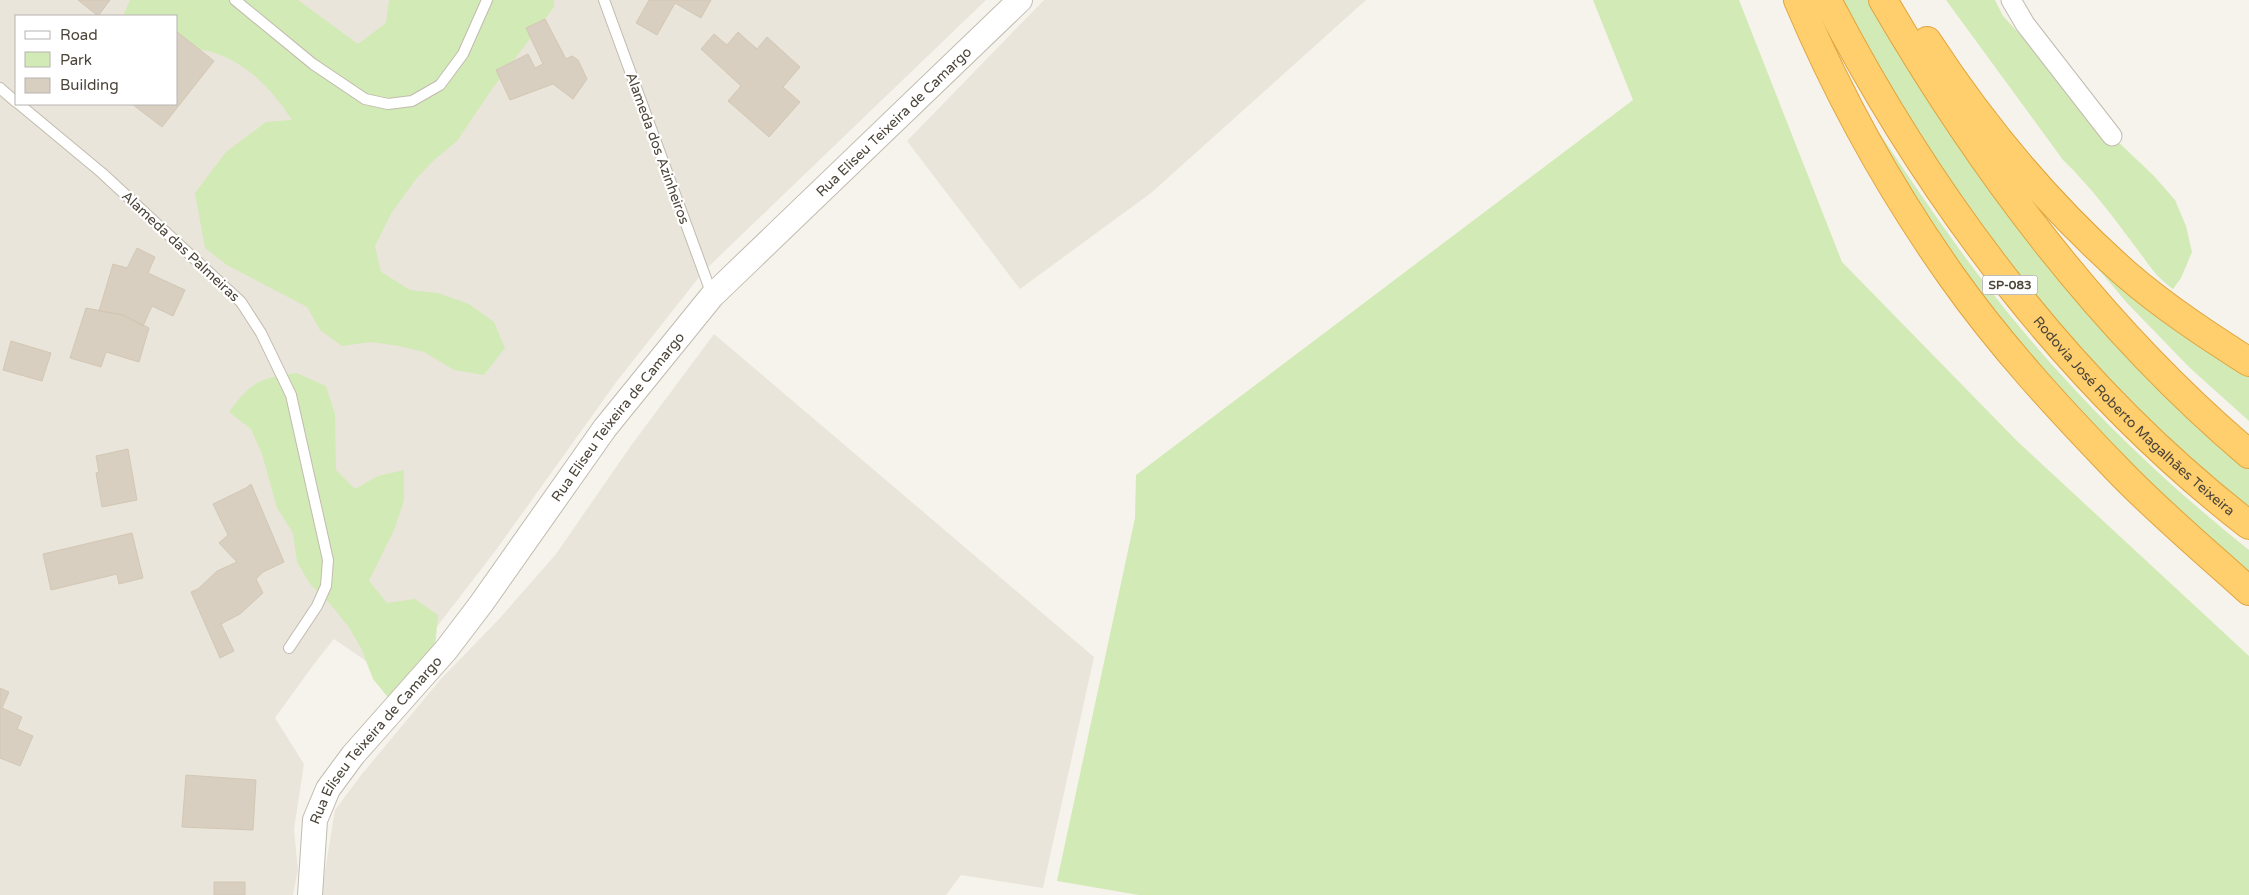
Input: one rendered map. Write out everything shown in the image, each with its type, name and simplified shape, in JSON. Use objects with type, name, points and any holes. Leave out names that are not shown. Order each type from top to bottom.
[{"type":"highway","points":[[1798,0],[1859,127],[1920,230],[1953,278],[2032,378],[2079,430],[2118,470],[2249,591]]},
{"type":"highway","name":"Rodovia José Roberto Magalhães Teixeira","points":[[1827,0],[1886,108],[1918,158],[2025,304],[2102,390],[2149,438],[2249,525]]},
{"type":"highway","points":[[1882,0],[1934,86],[1993,173],[2064,266],[2158,370],[2249,454]]},
{"type":"highway","points":[[1901,0],[1968,101],[2027,175],[2059,209],[2134,280],[2205,333],[2249,362]]},
{"type":"street","name":"Rua Eliseu Teixeira de Camargo","points":[[310,895],[315,820],[328,790],[389,704],[452,642],[605,428],[712,296],[1020,0]]},
{"type":"street","points":[[2011,0],[2026,24],[2112,136]]},
{"type":"lane","points":[[235,0],[312,64],[365,99],[388,104],[412,100],[440,85],[463,54],[487,0]]},
{"type":"lane","name":"Alameda dos Azinheiros","points":[[604,0],[712,296]]},
{"type":"lane","name":"Alameda das Palmeiras","points":[[0,88],[15,101]]},
{"type":"lane","name":"Alameda das Palmeiras","points":[[19,105],[102,173],[241,302],[261,333],[291,396],[328,560],[326,586],[317,606],[289,648]]},
{"type":"shaded area","points":[[0,0],[986,0],[704,271],[617,381],[496,550],[395,681],[334,639],[314,664],[275,718],[304,764],[294,829],[298,870],[293,895],[0,895]]},
{"type":"shaded area","points":[[1044,0],[1366,0],[1151,193],[1020,289],[907,141]]},
{"type":"shaded area","points":[[714,334],[1094,657],[1043,888],[961,875],[946,895],[321,895],[335,810],[362,774],[440,680],[500,618],[556,554],[630,447]]},
{"type":"green space","points":[[130,0],[298,0],[358,44],[386,23],[389,0],[554,0],[554,7],[492,89],[457,141],[435,159],[416,179],[392,212],[375,246],[381,272],[410,290],[438,293],[469,304],[494,322],[505,348],[484,375],[454,370],[424,352],[399,346],[371,342],[342,346],[320,330],[307,307],[227,265],[205,248],[195,193],[226,152],[266,122],[292,120],[265,86],[243,67],[217,54],[203,50],[178,49],[178,15],[123,15]]},
{"type":"green space","points":[[1593,0],[1739,0],[1842,262],[2017,441],[2249,656],[2249,895],[1139,895],[1057,881],[1135,518],[1136,475],[1633,100]]},
{"type":"green space","points":[[1841,0],[1875,0],[1932,98],[2249,465],[2249,509],[2176,444],[2106,375],[2010,264],[1961,198],[1925,142]]},
{"type":"green space","points":[[1946,0],[1995,0],[2003,16],[2114,138],[2154,176],[2175,200],[2186,226],[2192,252],[2181,278],[2173,289],[2153,271],[2102,203],[2063,160]]},
{"type":"green space","points":[[1870,119],[1968,261],[2043,355],[2142,457],[2176,489],[2249,550],[2249,580],[2148,488],[1972,291],[1871,129]]},
{"type":"green space","points":[[2052,214],[2249,374],[2249,421],[2190,368],[2127,303]]},
{"type":"green space","points":[[297,373],[326,386],[335,414],[336,470],[355,489],[378,476],[404,470],[404,500],[395,528],[369,581],[387,603],[415,599],[438,615],[435,647],[391,701],[373,679],[361,648],[348,626],[310,584],[297,562],[293,533],[277,508],[262,454],[251,429],[229,412],[244,394],[257,383],[265,379]]},
{"type":"building","points":[[78,0],[110,0],[97,15]]},
{"type":"building","points":[[649,0],[711,0],[701,18],[675,3],[657,35],[636,23]]},
{"type":"building","points":[[545,19],[566,59],[572,56],[578,60],[587,79],[573,99],[553,84],[510,100],[496,70],[528,54],[535,68],[543,64],[526,28]]},
{"type":"building","points":[[738,32],[757,49],[767,37],[800,67],[783,87],[800,102],[769,137],[728,101],[741,86],[701,49],[714,34],[727,45]]},
{"type":"building","points":[[178,33],[214,61],[162,127],[133,105],[178,105]]},
{"type":"building","points":[[137,248],[155,257],[148,273],[185,290],[173,316],[152,306],[143,326],[123,315],[99,311],[113,264],[127,268]]},
{"type":"building","points":[[86,308],[123,315],[149,328],[139,362],[106,352],[101,367],[70,358]]},
{"type":"building","points":[[11,341],[51,353],[42,381],[3,370]]},
{"type":"building","points":[[128,449],[137,500],[102,507],[96,473],[99,472],[96,456]]},
{"type":"building","points":[[251,484],[284,562],[263,572],[256,579],[263,593],[240,614],[221,624],[234,651],[220,658],[191,592],[198,589],[217,571],[237,562],[219,543],[228,535],[213,504]]},
{"type":"building","points":[[132,533],[143,578],[119,584],[117,574],[51,590],[43,554]]},
{"type":"building","points":[[0,688],[9,692],[2,708],[22,717],[17,729],[33,736],[20,766],[0,758]]},
{"type":"building","points":[[186,775],[256,780],[253,830],[182,827]]},
{"type":"building","points":[[214,882],[245,882],[245,895],[214,895]]}]
